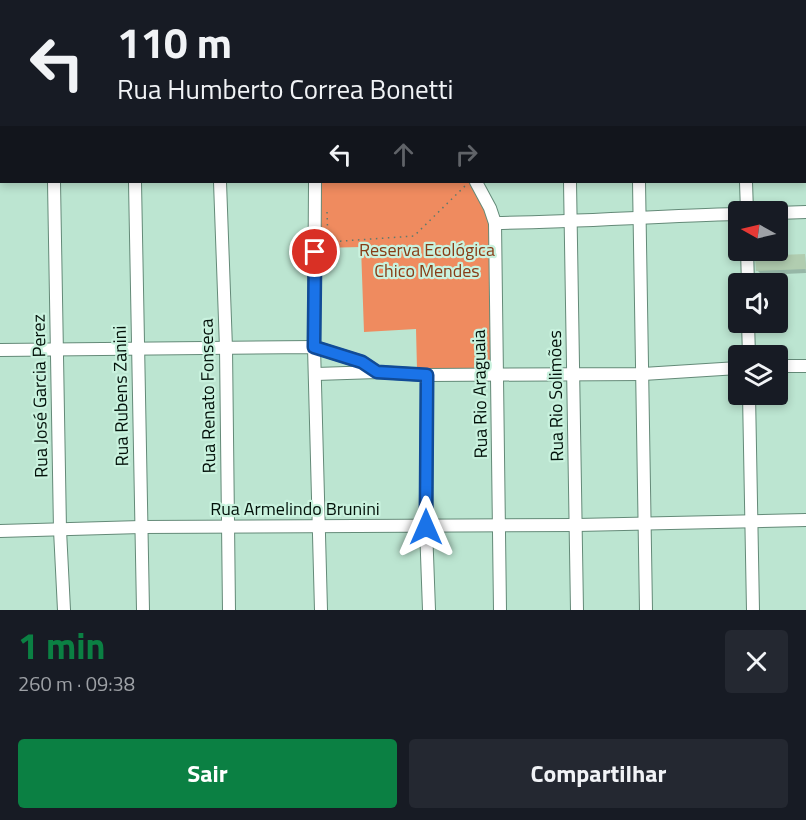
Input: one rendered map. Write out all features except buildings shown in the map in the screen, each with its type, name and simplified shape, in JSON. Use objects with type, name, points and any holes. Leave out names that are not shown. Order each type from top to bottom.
[{"type":"street","name":"Rua José Garcia Perez","points":[[54,183],[60,530],[64,610]]},
{"type":"street","name":"Rua Rubens Zanini","points":[[135,183],[143,610]]},
{"type":"street","name":"Rua Renato Fonseca","points":[[220,183],[226,348],[229,610]]},
{"type":"street","points":[[315,183],[314,347],[321,610]]},
{"type":"street","name":"Rua Rio Araguaia","points":[[477,183],[495,223],[500,610]]},
{"type":"street","name":"Rua Rio Solimões","points":[[570,183],[578,610]]},
{"type":"street","points":[[639,183],[646,610]]},
{"type":"street","points":[[746,183],[747,201]]},
{"type":"street","points":[[788,213],[806,213]]},
{"type":"street","points":[[495,223],[570,222],[639,216],[728,214]]},
{"type":"street","points":[[0,350],[314,347],[362,362],[377,372]]},
{"type":"street","points":[[788,366],[806,366]]},
{"type":"street","points":[[316,374],[377,372],[427,375],[643,374],[728,369]]},
{"type":"street","points":[[427,375],[426,527],[429,610]]},
{"type":"street","points":[[749,405],[753,610]]},
{"type":"street","name":"Rua Armelindo Brunini","points":[[0,531],[141,527],[426,527],[806,520]]},
{"type":"path","points":[[327,212],[328,242],[414,236],[468,183]]},
{"type":"green space","name":"Reserva Ecológica Chico Mendes","points":[[319,183],[472,183],[490,223],[493,364],[489,368],[417,369],[416,329],[364,332],[361,247],[318,248]]},
{"type":"route","points":[[315,252],[314,347],[324,348],[362,362],[377,372],[427,375],[426,527]]}]
